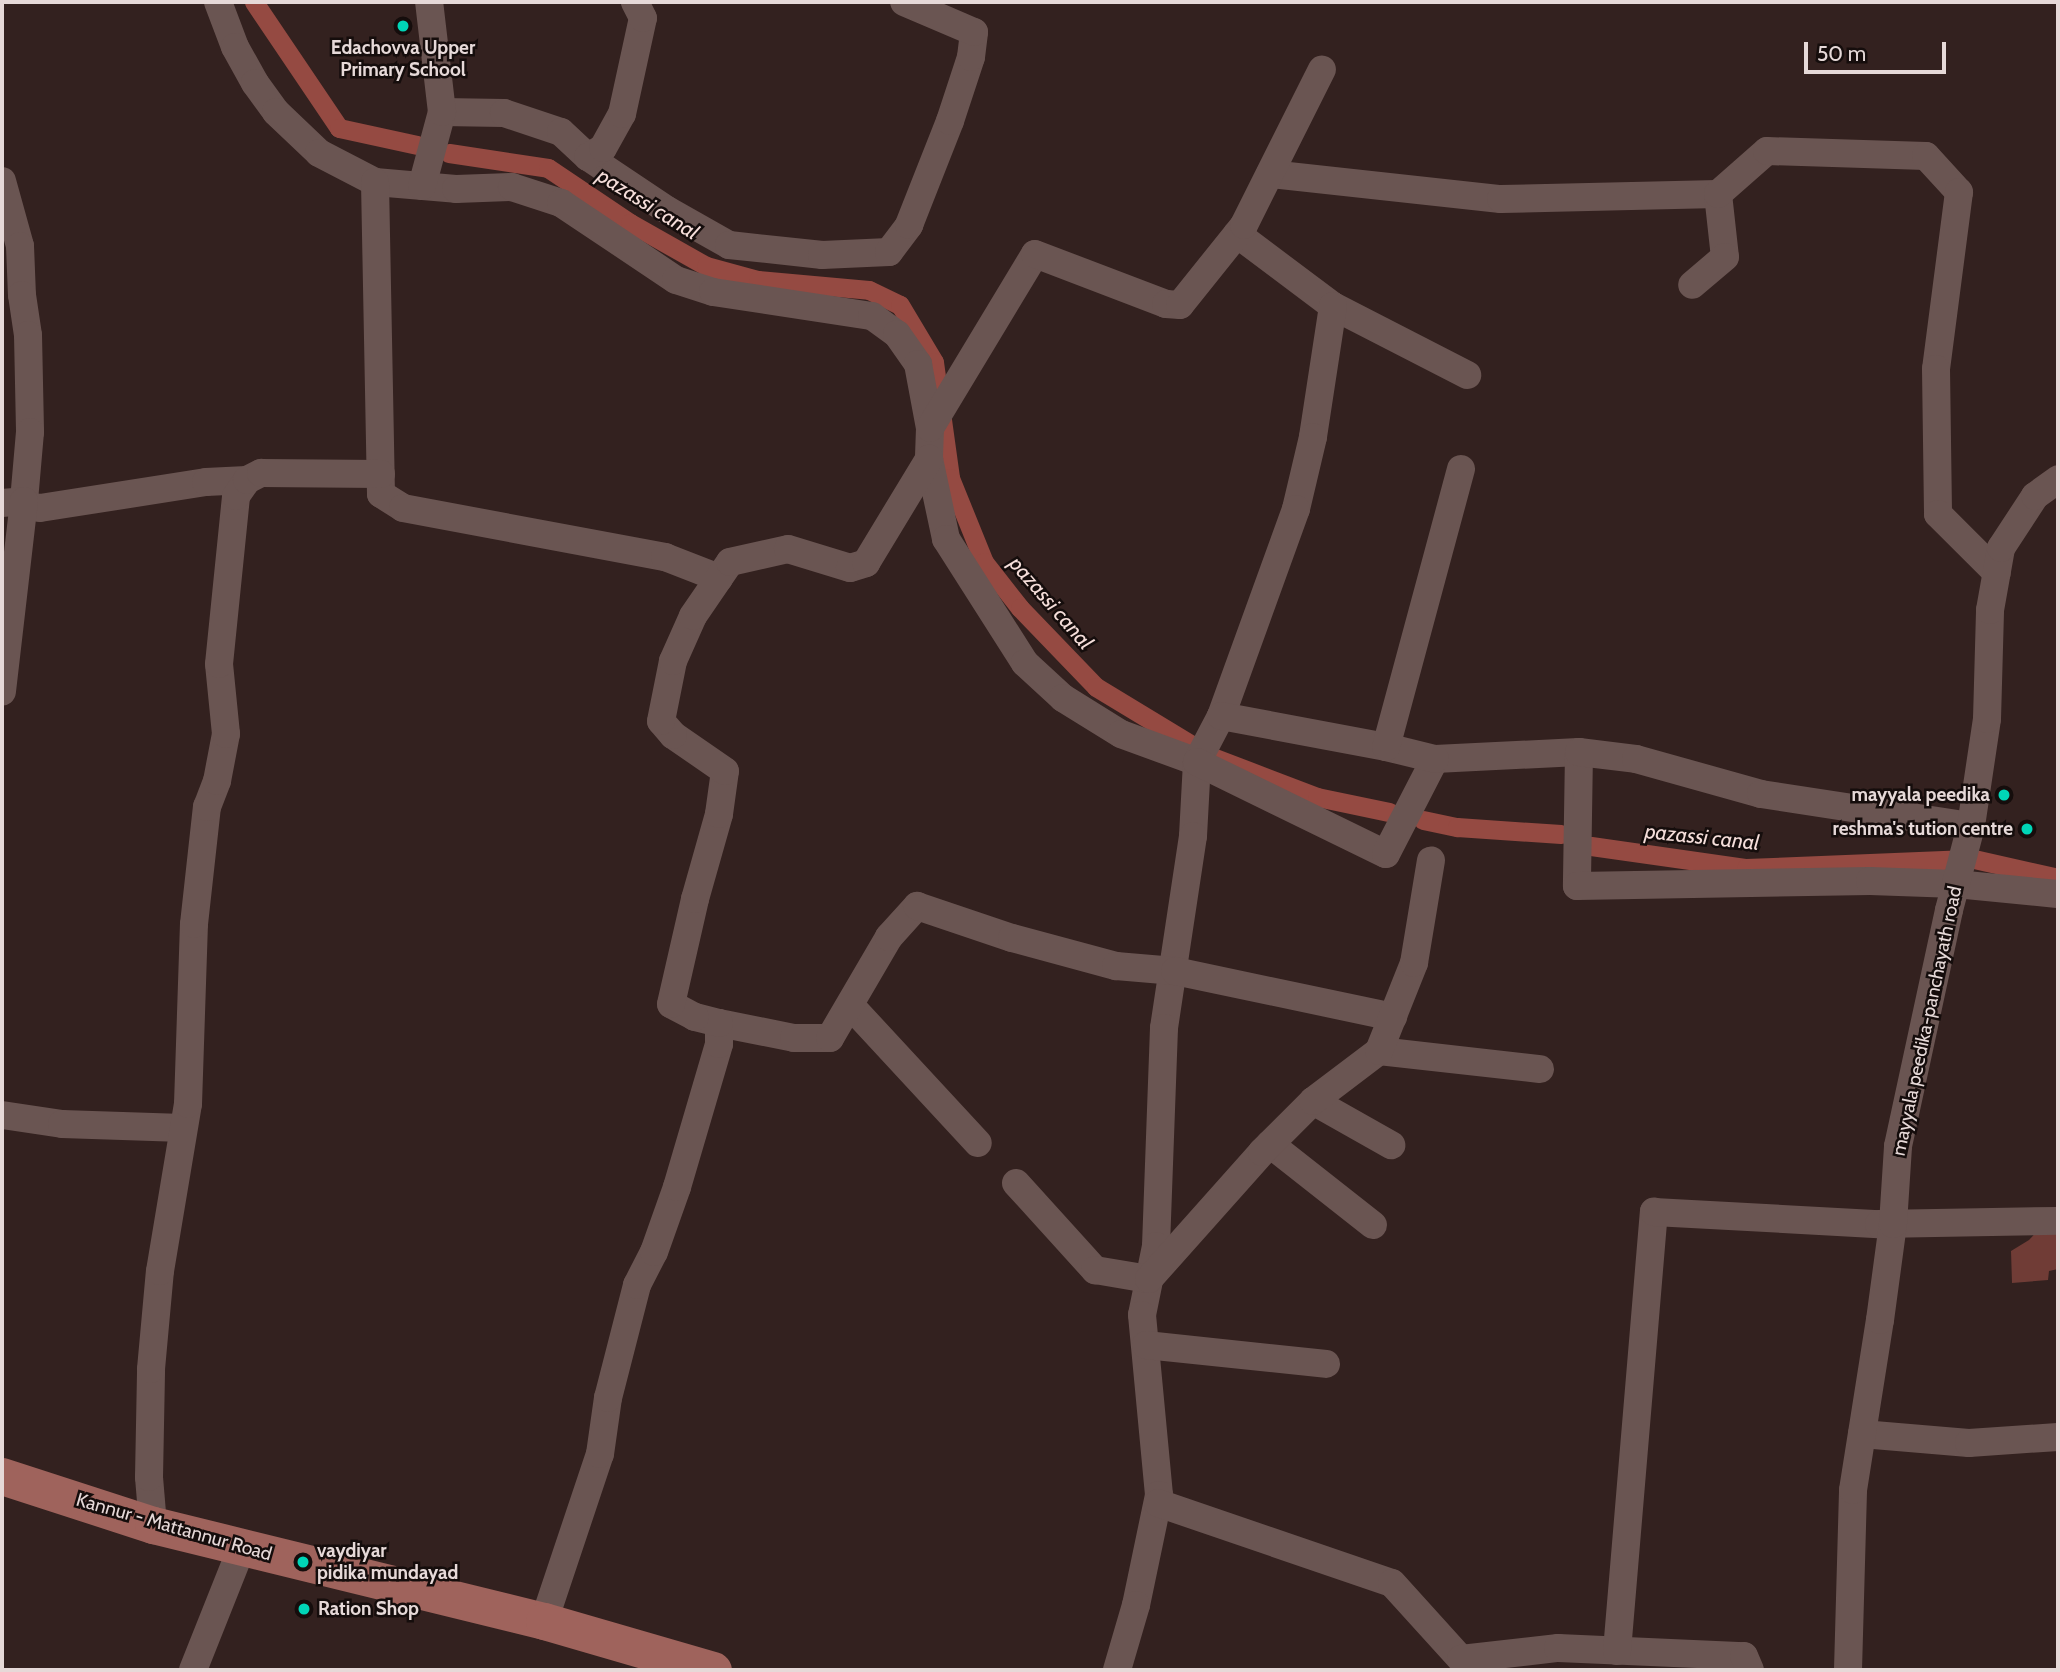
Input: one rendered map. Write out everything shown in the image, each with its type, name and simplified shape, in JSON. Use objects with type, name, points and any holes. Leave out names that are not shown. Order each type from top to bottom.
[{"type":"main road","name":"Kannur - Mattannur Road","points":[[2,1476],[153,1525],[544,1621],[713,1670]]},
{"type":"street","points":[[218,2],[235,47],[276,112],[319,153],[375,181],[456,189],[512,187],[561,203],[676,280],[713,292],[872,316],[897,334],[918,364],[930,428],[929,459],[946,539],[1025,663],[1063,698],[1121,734],[1198,761],[1386,854],[1435,759]]},
{"type":"street","points":[[422,186],[442,112],[429,2]]},
{"type":"street","points":[[588,157],[603,148],[622,114],[643,18],[635,2]]},
{"type":"street","points":[[442,112],[504,113],[561,132],[588,157],[667,210],[729,245],[822,255],[889,253],[909,225],[950,121],[971,57],[974,32],[904,2]]},
{"type":"street","points":[[930,428],[1035,254],[1166,304],[1180,305],[1237,234],[1322,69]]},
{"type":"street","points":[[1270,174],[1502,199],[1718,194],[1767,151],[1926,156],[1959,192],[1936,369],[1938,514],[1997,573]]},
{"type":"street","points":[[2,181],[20,246],[22,295],[28,335],[30,432],[13,502],[2,692]]},
{"type":"street","points":[[375,181],[382,494],[403,508],[665,556],[719,578]]},
{"type":"street","points":[[1692,285],[1725,257],[1718,194]]},
{"type":"street","points":[[1237,234],[1333,306],[1467,374]]},
{"type":"street","points":[[1118,1670],[1136,1605],[1158,1503],[1156,1437],[1142,1315],[1156,1245],[1164,1028],[1175,971],[1192,836],[1198,761],[1221,716],[1296,509],[1313,437],[1333,306]]},
{"type":"street","points":[[929,459],[866,563],[850,568],[788,550],[730,562],[693,616],[673,661],[660,721],[673,735],[725,771],[719,814],[695,899],[671,1004],[695,1017],[719,1023],[794,1038],[830,1038],[889,937],[917,906],[1012,938],[1116,966],[1175,971],[1393,1017]]},
{"type":"street","points":[[1386,747],[1461,468]]},
{"type":"street","points":[[13,502],[32,507],[48,507],[206,482],[247,480],[261,473],[381,474]]},
{"type":"street","name":"mayyala peedika-panchayath road","points":[[1848,1670],[1853,1490],[1893,1224],[1898,1146],[1969,835],[1987,719],[1990,610],[2001,548],[2035,496],[2058,479]]},
{"type":"street","points":[[153,1525],[149,1477],[151,1369],[160,1271],[189,1092],[192,960],[207,807],[217,781],[226,734],[219,664],[228,555],[234,533],[236,496],[247,480]]},
{"type":"street","points":[[1221,716],[1386,747],[1435,759],[1578,752],[1636,759],[1761,794],[1969,835]]},
{"type":"street","points":[[1578,752],[1577,887],[1870,881],[1956,883],[2058,894]]},
{"type":"street","points":[[1149,1279],[1270,1144],[1313,1101],[1379,1051],[1415,963],[1432,860]]},
{"type":"street","points":[[850,1005],[978,1143]]},
{"type":"street","points":[[544,1621],[600,1454],[608,1398],[637,1285],[654,1252],[698,1124],[719,1044],[719,1023]]},
{"type":"street","points":[[1379,1051],[1540,1069]]},
{"type":"street","points":[[1313,1101],[1391,1145]]},
{"type":"street","points":[[2,1115],[62,1124],[183,1128]]},
{"type":"street","points":[[1270,1144],[1373,1225]]},
{"type":"street","points":[[1016,1183],[1095,1270],[1149,1279]]},
{"type":"street","points":[[1618,1651],[1654,1212],[1893,1224],[2058,1221]]},
{"type":"street","points":[[1146,1345],[1326,1364]]},
{"type":"street","points":[[1862,1434],[1969,1443],[2058,1437]]},
{"type":"street","points":[[1158,1503],[1392,1583],[1461,1659],[1558,1648],[1744,1656],[1750,1670]]},
{"type":"street","points":[[193,1670],[242,1547]]},
{"type":"shaded area","points":[[2046,1222],[2058,1227],[2058,1269],[2049,1271],[2048,1280],[2012,1283],[2011,1251],[2029,1240]]},
{"type":"waterway","name":"pazassi canal","points":[[254,2],[339,128],[417,145]]},
{"type":"waterway","name":"pazassi canal","points":[[449,153],[548,168],[630,223],[706,266],[758,280],[869,290],[900,305],[934,362],[950,478],[984,562],[1020,608],[1096,687],[1210,756],[1317,797],[1389,812]]},
{"type":"waterway","name":"pazassi canal","points":[[1423,820],[1457,827],[1561,834]]},
{"type":"waterway","name":"pazassi canal","points":[[1591,846],[1746,868],[1974,859],[2058,878]]},
{"type":"place","name":"Edachovva Upper Primary School","points":[[403,26]]},
{"type":"place","name":"mayyala peedika","points":[[2004,795]]},
{"type":"place","name":"reshma's tution centre","points":[[2027,829]]},
{"type":"place","name":"vaydiyar pidika mundayad","points":[[303,1562]]},
{"type":"place","name":"Ration Shop","points":[[304,1609]]}]
